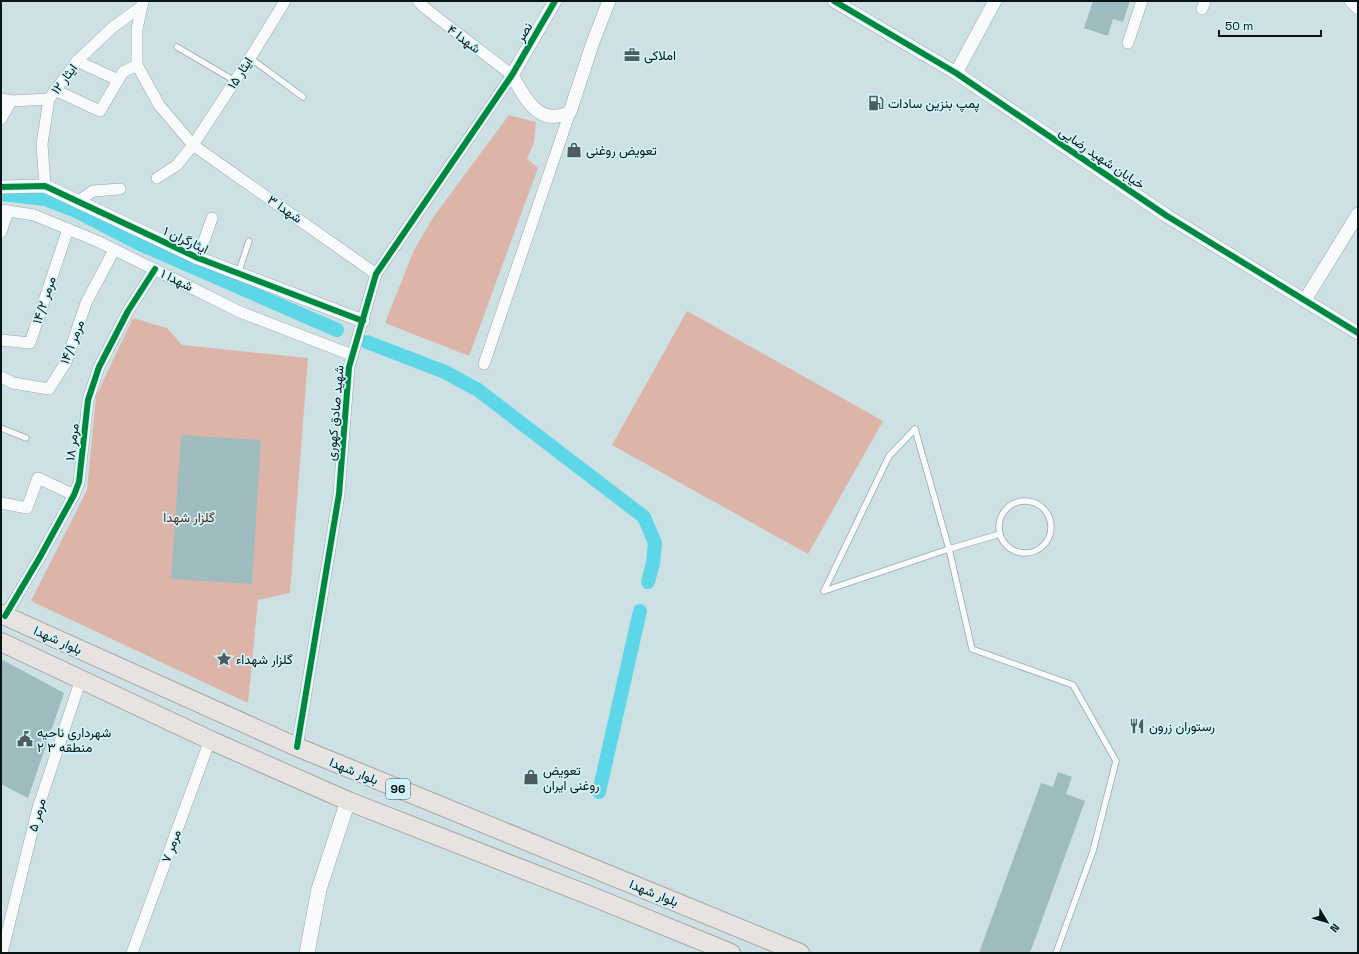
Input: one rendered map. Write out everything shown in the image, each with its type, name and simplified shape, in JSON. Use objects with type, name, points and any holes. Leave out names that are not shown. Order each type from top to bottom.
[{"type":"highway","name":"بلوار شهدا","points":[[3,615],[297,747],[800,953]]},
{"type":"highway","name":"بلوار شهدا","points":[[1,642],[210,740],[348,801],[731,953]]},
{"type":"main road","points":[[307,953],[319,889],[348,801]]},
{"type":"street","name":"ایثار ۱۵","points":[[157,178],[177,165],[193,145],[285,1]]},
{"type":"street","name":"شهدا ۴","points":[[418,1],[439,19],[512,74]]},
{"type":"street","name":"نصر","points":[[512,74],[555,1]]},
{"type":"street","points":[[484,364],[593,42],[609,1]]},
{"type":"street","name":"خیابان شهید رضایی","points":[[834,1],[956,73],[1167,216],[1358,332]]},
{"type":"street","points":[[956,73],[995,1]]},
{"type":"street","points":[[1128,43],[1142,1]]},
{"type":"street","points":[[1350,1],[1358,9]]},
{"type":"street","points":[[1,119],[6,100],[52,94],[100,111],[123,72],[138,65],[137,29],[142,3]]},
{"type":"street","name":"ایثار ۱۲","points":[[45,186],[42,144],[52,94],[77,60],[142,3]]},
{"type":"street","points":[[77,60],[118,80]]},
{"type":"street","name":"شهدا ۳","points":[[138,65],[159,105],[193,145],[376,274]]},
{"type":"street","points":[[512,74],[522,93],[536,110],[542,114],[554,117],[570,112]]},
{"type":"street","name":"شهید صادق کهوری","points":[[297,747],[339,494],[349,367],[376,274],[512,74]]},
{"type":"street","name":"ایثارگران ۱","points":[[1,187],[45,186],[198,258],[363,321]]},
{"type":"street","points":[[79,201],[93,191],[120,189]]},
{"type":"street","points":[[1,232],[5,210]]},
{"type":"street","name":"شهدا ۱","points":[[5,210],[34,214],[114,250],[240,312],[352,355]]},
{"type":"street","points":[[1305,300],[1358,214]]},
{"type":"street","points":[[198,258],[212,218]]},
{"type":"street","name":"مرمر ۱۴/۲","points":[[1,340],[30,343],[68,229]]},
{"type":"street","name":"مرمر ۱۴/۱","points":[[1,377],[13,383],[50,389],[66,362],[86,303],[114,250]]},
{"type":"street","name":"مرمر ۱۸","points":[[3,615],[40,557],[74,495],[79,482],[88,400],[99,367],[128,311],[155,270]]},
{"type":"street","points":[[1,503],[27,508],[38,478],[74,495]]},
{"type":"street","name":"مرمر ۵","points":[[2,953],[38,808],[81,679]]},
{"type":"street","name":"مرمر ۷","points":[[132,953],[210,740]]},
{"type":"lane","points":[[177,46],[235,81]]},
{"type":"lane","points":[[250,58],[304,97]]},
{"type":"lane","points":[[238,274],[249,241]]},
{"type":"lane","points":[[1,428],[26,438]]},
{"type":"lane","points":[[1000,534],[949,549],[824,591],[889,456],[915,429],[949,549],[972,649],[1073,685],[1116,761],[1093,851],[1056,953]]},
{"type":"lane","points":[[1020,500],[1037,502],[1049,515],[1052,523],[1052,532],[1043,547],[1027,553],[1010,549],[1000,534],[1000,517],[1011,504],[1020,500]]},
{"type":"green space","points":[[509,115],[536,122],[534,143],[527,159],[538,168],[469,356],[385,323],[414,250],[434,216]]},
{"type":"green space","points":[[687,311],[883,421],[808,554],[612,445]]},
{"type":"green space","name":"گلزار شهدا","points":[[133,318],[167,328],[182,345],[308,358],[290,593],[258,600],[248,703],[31,601],[87,490],[96,396]]},
{"type":"building","points":[[1093,1],[1130,1],[1123,22],[1113,19],[1108,36],[1084,28]]},
{"type":"building","points":[[181,435],[261,440],[252,584],[171,579]]},
{"type":"building","name":"شهرداری ناحیه ۲ منطقه ۳","points":[[1,659],[64,693],[28,798],[1,784]]},
{"type":"building","points":[[1058,772],[1072,777],[1066,794],[1085,801],[1030,953],[979,953],[1041,783],[1053,787]]},
{"type":"waterway","points":[[1,194],[45,199],[76,211],[140,244],[337,330]]},
{"type":"waterway","points":[[367,342],[445,372],[478,390],[644,517],[655,543],[653,563],[648,582]]},
{"type":"waterway","points":[[599,792],[640,611]]},
{"type":"cycle path","points":[[297,747],[339,494],[349,367],[376,274],[512,75],[555,1]]},
{"type":"cycle path","points":[[834,1],[956,73],[1167,216],[1358,333]]},
{"type":"cycle path","points":[[1,187],[45,186],[198,258],[363,321]]},
{"type":"cycle path","points":[[5,616],[74,495],[79,482],[88,400],[99,367],[128,311],[155,269]]},
{"type":"place","name":"املاکی","points":[[632,55]]},
{"type":"place","name":"پمپ بنزین سادات","points":[[876,103]]},
{"type":"place","name":"تعویض روغنی","points":[[574,150]]},
{"type":"place","name":"گلزار شهداء","points":[[224,659]]},
{"type":"place","name":"رستوران زرون","points":[[1137,726]]},
{"type":"place","name":"شهرداری ناحیه ۲ منطقه ۳","points":[[25,739]]},
{"type":"place","name":"تعویض روغنی ایران","points":[[531,777]]}]
